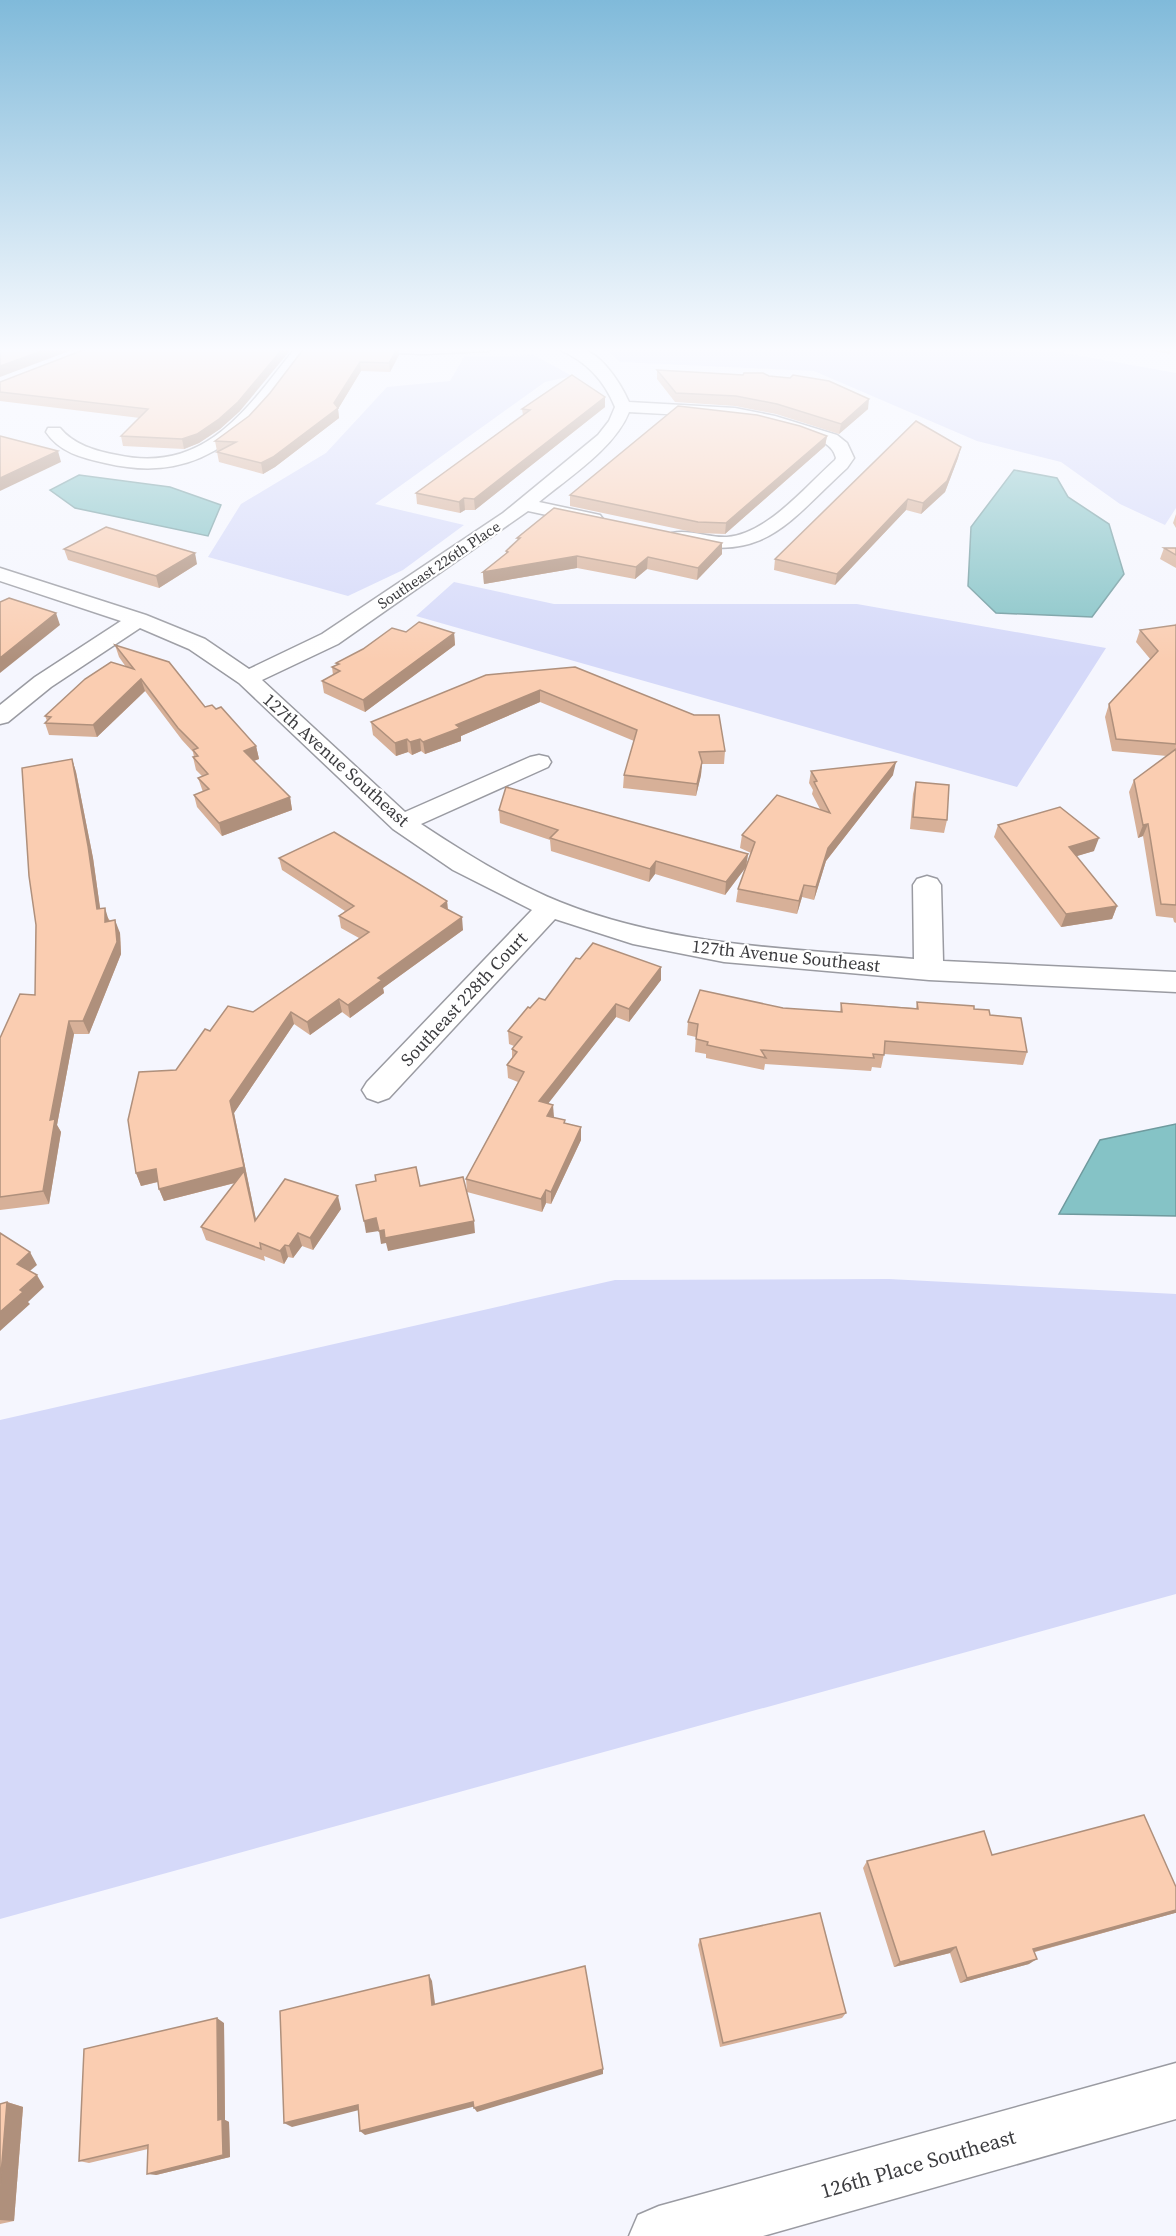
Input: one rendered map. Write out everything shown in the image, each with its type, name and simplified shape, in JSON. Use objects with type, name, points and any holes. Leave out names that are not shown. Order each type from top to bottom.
[{"type":"street","points":[[83,451],[128,464],[151,465],[175,462],[197,451]]},
{"type":"street","name":"Southeast 226th Place","points":[[247,678],[296,657],[330,639],[525,505],[589,451]]},
{"type":"street","points":[[663,534],[715,544],[749,540],[771,529],[841,464],[845,458],[844,451]]},
{"type":"street","points":[[525,505],[617,524]]},
{"type":"street","name":"127th Avenue Southeast","points":[[0,574],[138,620],[197,644],[247,678],[402,823],[463,864],[550,908],[633,935],[724,952],[928,970],[1176,982]]},
{"type":"street","points":[[0,717],[43,682],[138,620]]},
{"type":"street","points":[[402,823],[539,762]]},
{"type":"street","points":[[927,885],[928,970]]},
{"type":"street","name":"Southeast 228th Court","points":[[378,1090],[550,908]]},
{"type":"street","name":"126th Place Southeast","points":[[659,2236],[1176,2091]]},
{"type":"shaded area","points":[[448,451],[375,504],[464,525],[403,570],[348,596],[208,557],[241,504],[326,453]]},
{"type":"shaded area","points":[[1018,451],[1176,451],[1176,508],[1165,525],[1120,504],[1061,462]]},
{"type":"shaded area","points":[[1014,470],[1057,478],[1068,497],[1109,524],[1124,574],[1092,617],[996,613],[968,586],[971,527]]},
{"type":"shaded area","points":[[79,475],[170,487],[221,505],[208,536],[75,508],[50,490]]},
{"type":"shaded area","points":[[454,582],[554,604],[857,604],[1106,648],[1017,787],[416,616]]},
{"type":"shaded area","points":[[1176,1124],[1176,1216],[1059,1214],[1100,1140]]},
{"type":"shaded area","points":[[889,1279],[1176,1294],[1176,1594],[0,1919],[0,1420],[615,1280]]},
{"type":"building","points":[[0,451],[57,451],[0,478]]},
{"type":"building","points":[[218,451],[280,451],[261,463]]},
{"type":"building","points":[[473,451],[535,451],[474,499],[464,498],[459,502],[416,493]]},
{"type":"building","points":[[623,451],[809,451],[726,523],[698,522],[570,495]]},
{"type":"building","points":[[885,451],[959,451],[947,481],[923,503],[908,499],[837,574],[775,559]]},
{"type":"building","points":[[554,508],[722,543],[698,568],[648,557],[636,567],[577,556],[483,572],[508,552],[506,551],[520,538],[517,538]]},
{"type":"building","points":[[106,527],[195,553],[156,576],[64,549]]},
{"type":"building","points":[[1164,548],[1176,548],[1176,555]]},
{"type":"building","points":[[9,598],[56,613],[0,658],[0,602]]},
{"type":"building","points":[[419,622],[454,633],[363,700],[322,681],[340,671],[332,667],[339,664],[336,663],[363,649],[392,628],[406,632]]},
{"type":"building","points":[[1176,625],[1176,744],[1116,739],[1109,704],[1158,651],[1140,630]]},
{"type":"building","points":[[115,645],[169,662],[205,707],[212,705],[216,709],[221,707],[256,746],[244,751],[290,797],[219,823],[194,795],[209,789],[198,778],[208,774],[193,757],[198,756],[193,750],[198,748],[178,728],[141,679],[93,725],[45,723],[51,717],[45,716],[85,679],[111,662],[134,669]]},
{"type":"building","points":[[575,667],[694,715],[719,715],[725,751],[699,752],[702,762],[697,784],[624,775],[637,730],[540,690],[456,725],[460,728],[423,742],[420,739],[410,742],[407,739],[395,743],[371,722],[486,675]]},
{"type":"building","points":[[1176,749],[1176,905],[1161,904],[1148,824],[1143,825],[1134,780]]},
{"type":"building","points":[[72,759],[97,909],[105,908],[105,922],[115,920],[117,942],[83,1021],[69,1021],[50,1120],[55,1119],[43,1191],[0,1197],[0,1038],[20,994],[35,995],[36,925],[29,876],[22,768]]},
{"type":"building","points":[[896,762],[828,848],[816,887],[804,885],[799,901],[738,889],[755,842],[742,835],[777,795],[830,813],[814,782],[817,781],[811,771]]},
{"type":"building","points":[[916,782],[949,785],[947,820],[913,817]]},
{"type":"building","points":[[506,787],[748,854],[726,882],[656,861],[650,869],[550,838],[558,830],[499,810]]},
{"type":"building","points":[[1060,807],[1099,838],[1069,847],[1117,906],[1066,914],[998,825]]},
{"type":"building","points":[[334,832],[447,901],[441,906],[462,917],[378,978],[382,980],[348,1005],[339,999],[307,1022],[291,1012],[230,1101],[244,1167],[159,1189],[156,1169],[136,1173],[128,1120],[139,1072],[176,1070],[205,1029],[210,1031],[228,1006],[253,1012],[369,932],[339,916],[354,906],[279,858]]},
{"type":"building","points":[[593,943],[661,967],[629,1009],[616,1004],[539,1101],[553,1105],[547,1116],[581,1127],[551,1192],[546,1190],[541,1199],[466,1179],[524,1072],[507,1065],[517,1052],[512,1049],[522,1037],[508,1031],[528,1007],[530,1008],[539,998],[545,1000],[576,958],[580,959]]},
{"type":"building","points":[[700,990],[783,1008],[842,1012],[841,1003],[918,1009],[917,1002],[974,1006],[974,1009],[989,1010],[990,1015],[1021,1018],[1027,1052],[885,1041],[884,1055],[873,1054],[874,1058],[761,1050],[766,1058],[707,1045],[708,1042],[696,1039],[698,1024],[688,1022]]},
{"type":"building","points":[[416,1167],[420,1186],[463,1177],[474,1221],[385,1238],[384,1230],[379,1231],[376,1218],[364,1221],[356,1185],[376,1181],[375,1175]]},
{"type":"building","points":[[244,1171],[255,1221],[285,1179],[338,1196],[310,1238],[298,1233],[289,1246],[285,1245],[280,1251],[260,1243],[261,1249],[201,1227]]},
{"type":"building","points":[[0,1233],[30,1252],[17,1264],[37,1275],[20,1290],[23,1292],[0,1312]]},
{"type":"building","points":[[1144,1815],[1176,1887],[1176,1910],[1033,1949],[1037,1959],[967,1978],[956,1947],[900,1962],[867,1861],[984,1831],[992,1855]]},
{"type":"building","points":[[820,1913],[846,2013],[723,2043],[700,1939]]},
{"type":"building","points":[[585,1966],[603,2069],[474,2108],[473,2102],[360,2131],[358,2105],[284,2123],[280,2011],[429,1975],[432,2005]]},
{"type":"building","points":[[217,2018],[218,2120],[222,2119],[223,2155],[147,2174],[148,2145],[79,2161],[84,2049]]},
{"type":"building","points":[[7,2102],[0,2186],[0,2104]]}]
